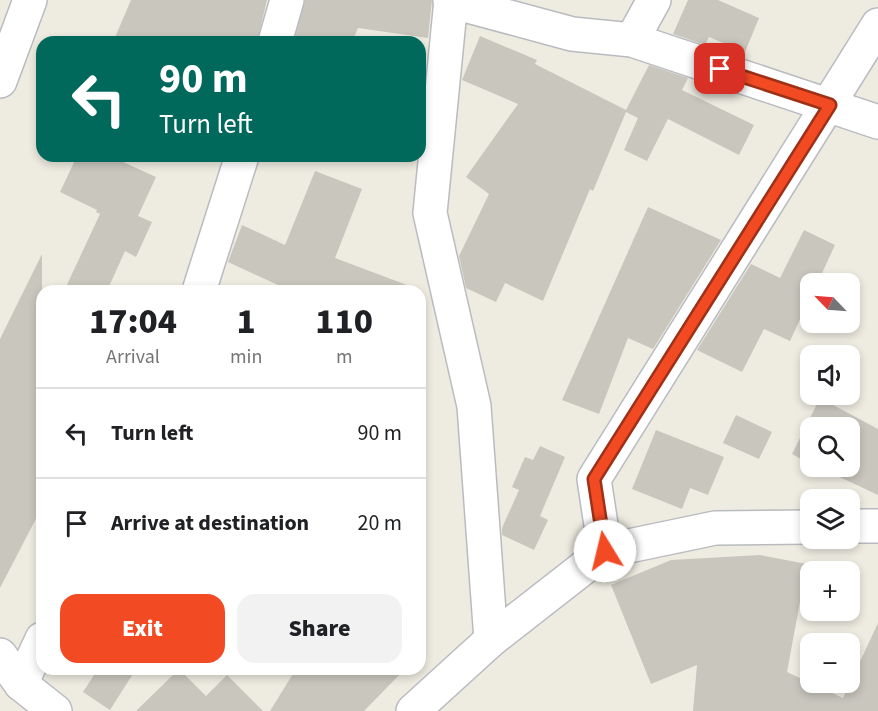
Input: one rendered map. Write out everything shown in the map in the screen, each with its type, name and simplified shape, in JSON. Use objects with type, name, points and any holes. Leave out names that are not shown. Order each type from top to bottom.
[{"type":"street","points":[[0,81],[30,0]]},
{"type":"street","points":[[278,36],[287,0]]},
{"type":"street","points":[[491,640],[474,406],[429,213],[450,0],[572,34],[632,40],[878,122]]},
{"type":"street","points":[[632,40],[654,0]]},
{"type":"street","points":[[605,551],[594,479],[878,25]]},
{"type":"street","points":[[201,285],[240,162]]},
{"type":"street","points":[[860,526],[878,526]]},
{"type":"street","points":[[413,711],[491,640],[605,551],[715,528],[800,527]]},
{"type":"street","points":[[21,684],[36,652]]},
{"type":"street","points":[[0,654],[21,684],[55,711]]},
{"type":"building","points":[[131,0],[267,0],[258,36],[116,36]]},
{"type":"building","points":[[305,0],[432,0],[428,38],[358,28],[355,36],[296,36]]},
{"type":"building","points":[[688,0],[718,0],[759,18],[745,52],[709,37],[705,45],[673,34]]},
{"type":"building","points":[[480,36],[537,60],[535,64],[626,110],[649,65],[688,78],[682,90],[754,125],[739,155],[668,119],[647,161],[624,150],[638,118],[626,112],[593,191],[590,189],[543,301],[505,283],[496,302],[466,288],[459,256],[489,194],[466,177],[518,104],[462,80]]},
{"type":"building","points":[[74,162],[123,162],[156,177],[138,216],[152,222],[136,257],[125,251],[110,285],[67,285],[100,214],[96,212],[97,210],[60,192]]},
{"type":"building","points":[[315,171],[362,189],[335,258],[407,285],[278,285],[228,262],[242,225],[285,245]]},
{"type":"building","points":[[648,207],[721,240],[653,349],[628,338],[599,414],[562,400]]},
{"type":"building","points":[[804,230],[835,245],[822,273],[800,273],[800,320],[790,341],[764,329],[742,372],[697,350],[751,264],[780,278]]},
{"type":"building","points":[[42,254],[42,285],[36,285],[36,519],[0,588],[0,339]]},
{"type":"building","points":[[816,405],[833,405],[856,417],[810,417]]},
{"type":"building","points":[[736,415],[772,432],[759,459],[723,443]]},
{"type":"building","points":[[860,419],[878,429],[878,495],[840,477],[860,477]]},
{"type":"building","points":[[656,430],[724,457],[708,495],[690,488],[682,509],[632,489]]},
{"type":"building","points":[[800,438],[800,458],[792,454]]},
{"type":"building","points":[[540,446],[565,457],[540,516],[548,520],[534,550],[502,535],[502,528],[519,490],[512,487],[525,457],[533,460]]},
{"type":"building","points":[[760,555],[800,563],[800,602],[787,672],[800,678],[800,693],[832,693],[843,698],[845,693],[860,693],[860,662],[878,623],[878,711],[693,711],[697,665],[651,684],[611,585],[671,560]]},
{"type":"building","points":[[94,675],[132,675],[110,710],[83,692]]},
{"type":"building","points":[[173,675],[185,675],[206,696],[227,675],[263,711],[136,711]]},
{"type":"building","points":[[292,675],[399,675],[364,711],[270,711]]},
{"type":"route","points":[[605,551],[594,479],[830,105],[720,69]]}]
